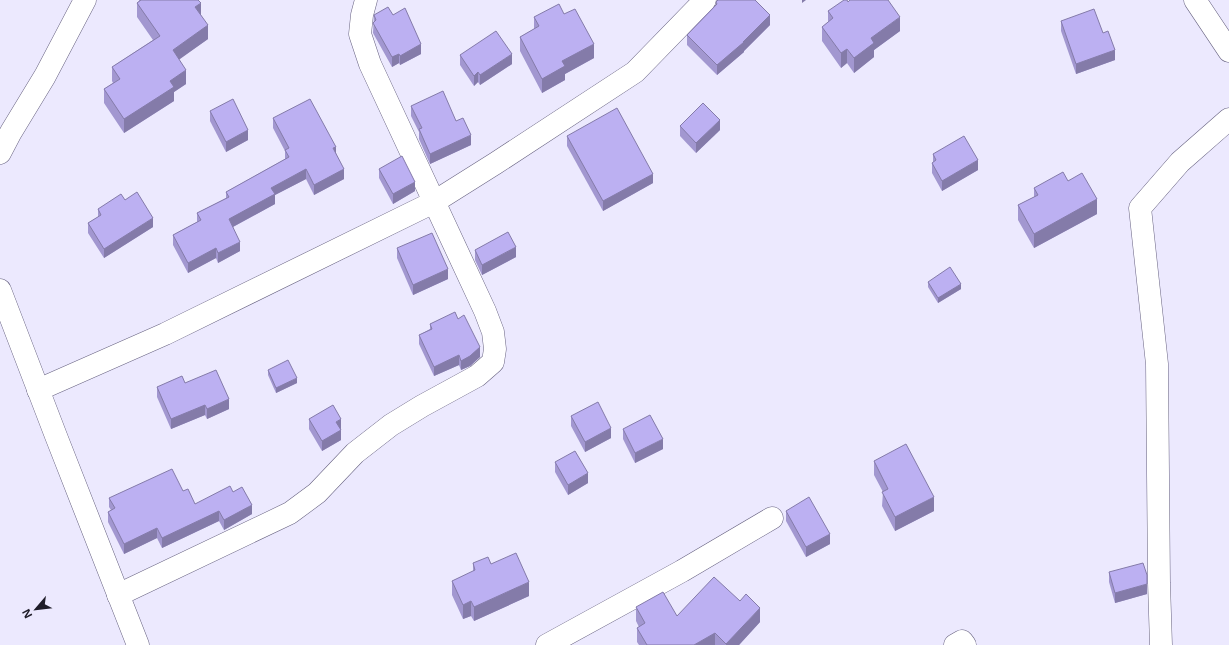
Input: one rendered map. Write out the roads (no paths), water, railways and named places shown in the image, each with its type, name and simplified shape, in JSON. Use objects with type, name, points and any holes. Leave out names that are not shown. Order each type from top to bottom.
[{"type":"street","points":[[0,153],[45,76],[85,0]]},
{"type":"street","points":[[118,595],[290,514],[318,493],[355,453],[391,425],[477,376],[493,362],[495,349],[493,332],[370,64],[360,34],[362,15],[366,0]]},
{"type":"street","points":[[38,390],[165,334],[434,202],[635,72],[705,0]]},
{"type":"street","points":[[1196,0],[1229,51]]},
{"type":"street","points":[[1161,645],[1157,364],[1140,208],[1180,162],[1229,120]]},
{"type":"street","points":[[0,290],[138,645]]},
{"type":"street","points":[[547,645],[682,571],[772,518]]},
{"type":"street","points":[[955,645],[962,641],[965,645]]}]
